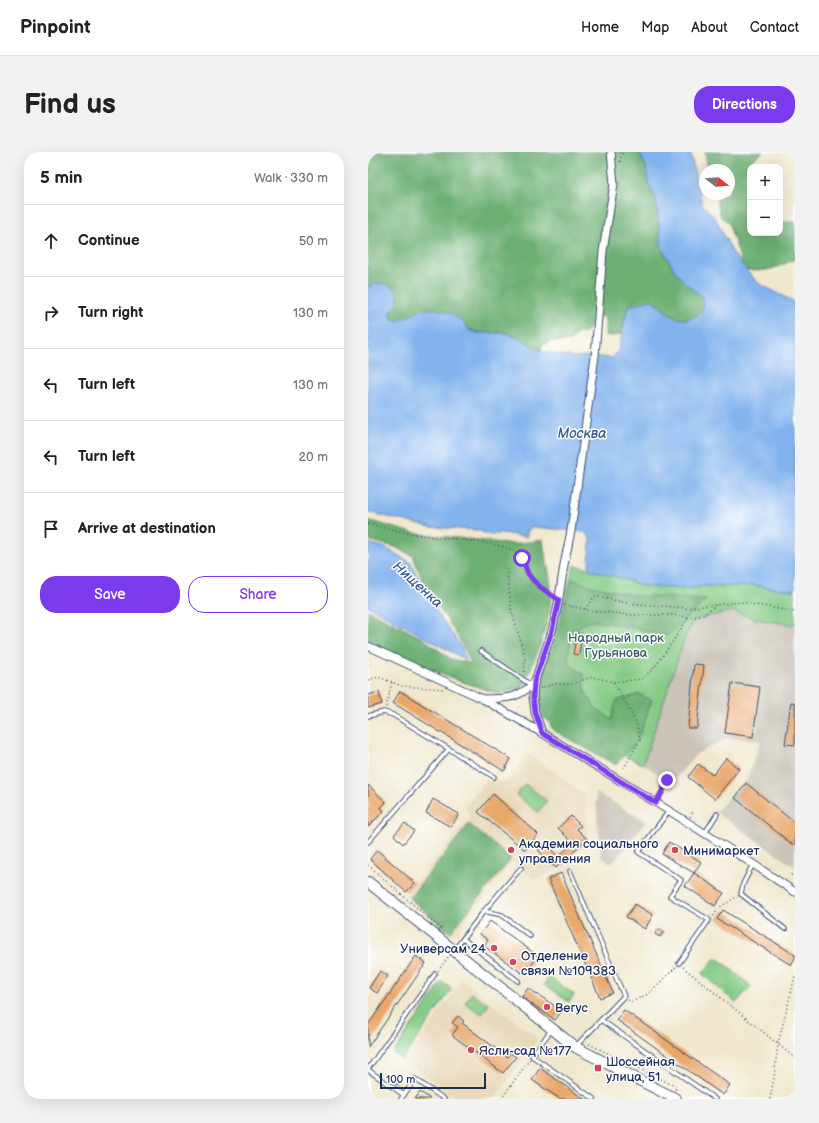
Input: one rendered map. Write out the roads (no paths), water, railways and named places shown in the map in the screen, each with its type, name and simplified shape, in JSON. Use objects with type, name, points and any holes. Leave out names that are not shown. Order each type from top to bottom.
[{"type":"main road","points":[[368,882],[552,1029],[674,1098]]},
{"type":"street","points":[[542,733],[535,712],[533,686],[552,631],[559,602],[564,565],[571,531],[595,356],[603,251],[614,184],[611,152]]},
{"type":"street","points":[[368,646],[482,699],[542,733],[705,833],[795,892]]},
{"type":"street","points":[[482,699],[516,696],[533,686]]},
{"type":"lane","points":[[481,652],[533,686]]},
{"type":"lane","points":[[368,716],[384,712],[393,715],[494,777]]},
{"type":"lane","points":[[368,842],[449,749]]},
{"type":"lane","points":[[656,803],[667,780]]},
{"type":"lane","points":[[669,811],[638,852],[681,880],[670,896],[709,920],[679,963]]},
{"type":"lane","points":[[705,833],[717,814]]},
{"type":"lane","points":[[754,864],[743,884],[741,894],[785,929]]},
{"type":"lane","points":[[454,950],[484,911],[522,868]]},
{"type":"lane","points":[[570,871],[624,996],[578,1044]]},
{"type":"lane","points":[[484,911],[502,915],[530,936]]},
{"type":"lane","points":[[463,939],[518,981]]},
{"type":"lane","points":[[404,1095],[368,1070],[435,974]]},
{"type":"lane","points":[[601,1020],[715,1099]]},
{"type":"lane","points":[[552,1029],[532,1056],[594,1099]]},
{"type":"lane","points":[[401,1099],[415,1079],[444,1099]]},
{"type":"water","name":"Москва","points":[[639,152],[690,152],[699,191],[699,200],[701,200],[702,204],[715,218],[733,253],[751,276],[760,284],[795,302],[795,590],[754,585],[704,586],[687,589],[643,586],[628,580],[589,569],[590,538],[585,532],[534,527],[527,531],[527,537],[503,533],[490,535],[477,530],[430,527],[368,512],[368,287],[376,284],[384,284],[395,289],[398,303],[390,313],[392,319],[398,321],[424,309],[437,309],[450,313],[461,320],[469,330],[478,333],[506,333],[524,340],[541,351],[573,357],[590,356],[613,358],[619,348],[628,306],[652,300],[667,313],[683,319],[689,319],[696,316],[702,308],[703,297],[676,273],[662,248],[656,199],[648,182],[646,166]]},
{"type":"water","name":"Нищенка","points":[[368,543],[384,547],[410,562],[436,610],[462,648],[466,660],[368,606]]},
{"type":"place","name":"Академия социального управления","points":[[511,850]]},
{"type":"place","name":"Минимаркет","points":[[675,850]]},
{"type":"place","name":"Универсам 24","points":[[494,948]]},
{"type":"place","name":"Отделение связи №109383","points":[[513,962]]},
{"type":"place","name":"Вегус","points":[[547,1007]]},
{"type":"place","name":"Ясли-сад №177","points":[[471,1050]]},
{"type":"place","name":"Шоссейная улица, 51","points":[[598,1068]]},
{"type":"park label","name":"Народный парк Гурьянова","points":[[616,644]]}]
